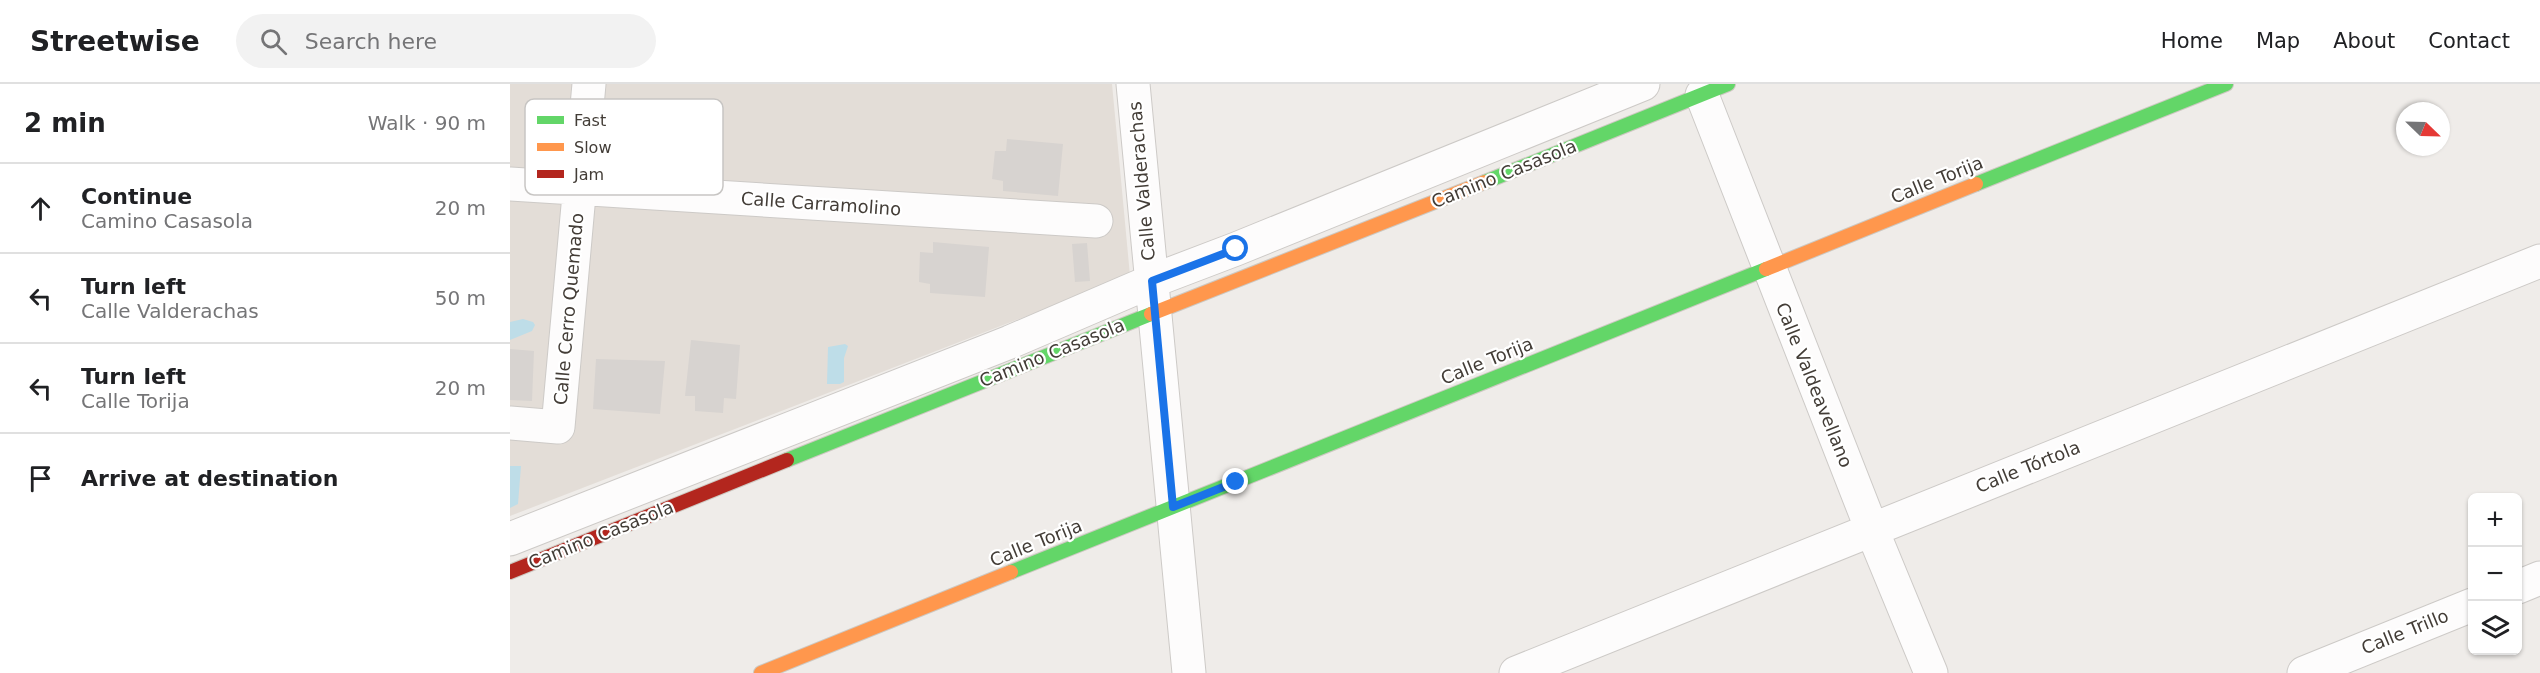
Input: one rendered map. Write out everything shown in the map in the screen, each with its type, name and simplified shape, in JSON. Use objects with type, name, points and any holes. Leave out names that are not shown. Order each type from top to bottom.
[{"type":"street","name":"Calle Cerro Quemado","points":[[588,99],[589,84]]},
{"type":"street","name":"Calle Valderachas","points":[[1133,84],[1189,673]]},
{"type":"street","name":"Camino Casasola","points":[[510,572],[1153,296],[1236,249],[1643,84]]},
{"type":"street","name":"Calle Torija","points":[[761,673],[2226,84]]},
{"type":"street","name":"Camino Casasola","points":[[510,538],[999,346],[1153,296],[1248,277],[1715,89]]},
{"type":"street","name":"Calle Valdeavellano","points":[[1715,89],[1768,267],[1931,673]]},
{"type":"street","name":"Calle Carramolino","points":[[510,184],[525,185]]},
{"type":"street","name":"Calle Cerro Quemado","points":[[510,423],[558,427],[579,195]]},
{"type":"street","name":"Calle Carramolino","points":[[677,195],[1096,221]]},
{"type":"street","name":"Calle Tórtola","points":[[1516,673],[2540,261]]},
{"type":"street","points":[[2522,585],[2540,578]]},
{"type":"street","name":"Calle Trillo","points":[[2304,673],[2468,607]]},
{"type":"shaded area","points":[[510,84],[1112,84],[1130,276],[510,516]]},
{"type":"water","points":[[523,319],[533,322],[535,325],[532,331],[510,340],[510,322]]},
{"type":"water","points":[[845,344],[848,346],[844,358],[844,382],[827,384],[828,347]]},
{"type":"water","points":[[510,466],[521,466],[518,504],[510,508]]},
{"type":"building","points":[[1007,139],[1063,144],[1058,196],[1003,191],[1003,181],[992,179],[995,151],[1006,151]]},
{"type":"building","points":[[933,242],[989,247],[985,297],[930,293],[930,284],[919,282],[920,252],[933,253]]},
{"type":"building","points":[[1087,243],[1090,281],[1075,282],[1072,244]]},
{"type":"building","points":[[691,340],[740,345],[736,399],[724,398],[723,413],[695,411],[695,396],[685,396]]},
{"type":"building","points":[[510,349],[534,351],[532,401],[510,400]]},
{"type":"building","points":[[596,359],[665,361],[660,414],[593,409]]},
{"type":"traffic: fast","points":[[1485,182],[1728,84]]},
{"type":"traffic: fast","points":[[1976,184],[2226,84]]},
{"type":"traffic: fast","points":[[1011,572],[1766,269]]},
{"type":"traffic: fast","points":[[787,460],[1151,314]]},
{"type":"traffic: slow","points":[[1151,314],[1485,182]]},
{"type":"traffic: slow","points":[[1766,269],[1976,184]]},
{"type":"traffic: slow","points":[[761,673],[1011,572]]},
{"type":"traffic: jam","points":[[510,572],[787,460]]},
{"type":"route","points":[[1236,249],[1152,281],[1173,507],[1236,482]]}]
